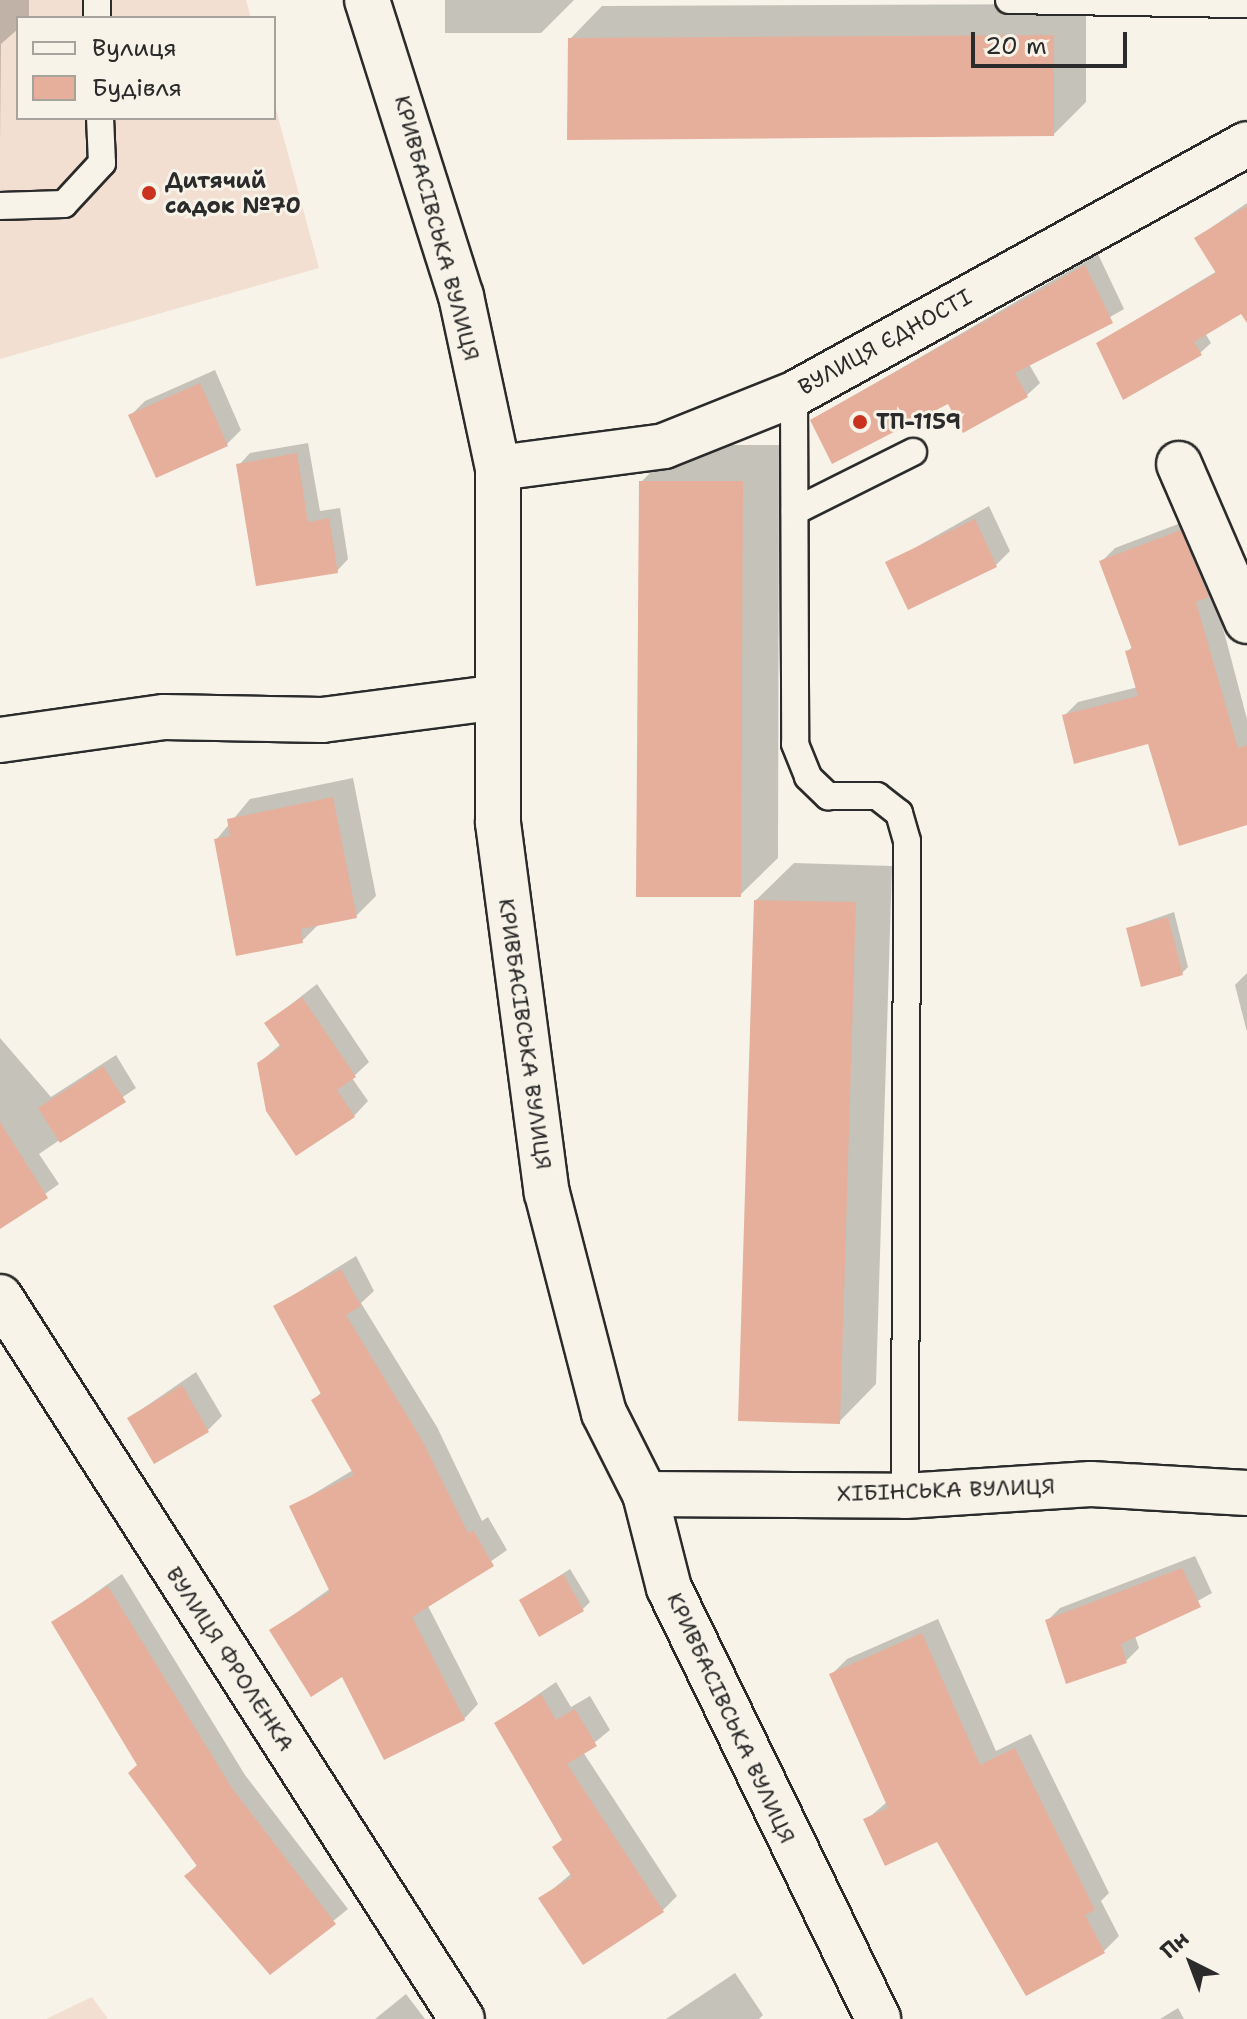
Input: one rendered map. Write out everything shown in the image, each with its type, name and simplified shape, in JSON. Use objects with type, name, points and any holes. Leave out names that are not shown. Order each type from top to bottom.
[{"type":"street","name":"КРИВБАСІВСЬКА ВУЛИЦЯ","points":[[367,0],[461,296],[498,468],[498,823],[547,1193],[604,1413],[645,1494],[669,1588],[878,2019]]},
{"type":"street","name":"ВУЛИЦЯ ЄДНОСТІ","points":[[498,468],[664,446],[794,394],[1247,144]]},
{"type":"street","points":[[1179,464],[1247,621]]},
{"type":"street","points":[[0,740],[164,717],[322,720],[498,697]]},
{"type":"street","name":"ВУЛИЦЯ ФРОЛЕНКА","points":[[0,1297],[462,2019]]},
{"type":"street","name":"ХІБІНСЬКА ВУЛИЦЯ","points":[[645,1494],[905,1496],[1091,1484],[1247,1493]]},
{"type":"lane","points":[[1009,0],[1247,4]]},
{"type":"lane","points":[[0,206],[64,204],[102,163],[100,120]]},
{"type":"lane","points":[[794,394],[795,744],[808,777],[828,796],[877,796],[899,813],[907,841],[905,1496]]},
{"type":"lane","points":[[795,511],[913,452]]},
{"type":"shaded area","name":"Дитячий садок №70","points":[[0,0],[246,0],[250,16],[16,16],[16,120],[276,120],[276,109],[319,268],[0,359]]},
{"type":"shaded area","points":[[92,1997],[108,2019],[46,2019]]},
{"type":"building","points":[[1054,35],[1054,136],[567,140],[568,38]]},
{"type":"building","points":[[1247,206],[1247,323],[1241,314],[1194,342],[1202,355],[1123,400],[1096,343],[1216,273],[1194,238]]},
{"type":"building","points":[[1085,265],[1113,323],[1015,373],[1028,397],[963,433],[948,404],[832,464],[810,420]]},
{"type":"building","points":[[200,383],[228,446],[156,478],[128,415]]},
{"type":"building","points":[[297,453],[308,522],[329,518],[338,573],[256,586],[236,464]]},
{"type":"building","points":[[639,481],[743,481],[741,897],[636,897]]},
{"type":"building","points":[[975,519],[997,567],[908,610],[885,562]]},
{"type":"building","points":[[1181,530],[1209,597],[1196,602],[1238,748],[1247,745],[1247,825],[1179,846],[1148,744],[1074,764],[1062,715],[1138,696],[1125,651],[1132,649],[1099,561]]},
{"type":"building","points":[[333,797],[357,918],[301,929],[303,943],[236,956],[214,839],[230,836],[227,819]]},
{"type":"building","points":[[754,900],[856,902],[840,1424],[738,1421]]},
{"type":"building","points":[[1168,917],[1183,975],[1141,987],[1126,928]]},
{"type":"building","points":[[302,997],[356,1077],[337,1090],[355,1117],[296,1156],[266,1111],[257,1063],[281,1047],[264,1023]]},
{"type":"building","points":[[103,1066],[126,1102],[60,1143],[38,1108]]},
{"type":"building","points":[[0,1122],[48,1198],[0,1229]]},
{"type":"building","points":[[341,1269],[361,1306],[346,1315],[423,1442],[468,1533],[473,1530],[494,1566],[412,1617],[465,1720],[384,1760],[342,1677],[311,1697],[269,1630],[330,1592],[289,1506],[354,1475],[311,1400],[321,1394],[273,1306]]},
{"type":"building","points":[[182,1385],[209,1432],[154,1464],[127,1418]]},
{"type":"building","points":[[1182,1568],[1201,1607],[1121,1644],[1127,1663],[1066,1684],[1045,1620]]},
{"type":"building","points":[[563,1574],[584,1611],[539,1637],[519,1600]]},
{"type":"building","points":[[108,1586],[232,1788],[336,1924],[270,1975],[184,1876],[197,1866],[128,1773],[137,1765],[51,1622]]},
{"type":"building","points":[[922,1633],[980,1765],[1015,1748],[1095,1910],[1085,1915],[1105,1953],[1026,1996],[937,1842],[885,1866],[863,1819],[888,1808],[829,1674]]},
{"type":"building","points":[[541,1694],[556,1720],[575,1709],[597,1746],[567,1764],[664,1912],[583,1965],[538,1898],[572,1877],[552,1847],[562,1840],[494,1723]]},
{"type":"place","name":"Дитячий садок №70","points":[[149,193]]},
{"type":"place","name":"ТП-1159","points":[[860,422]]}]
